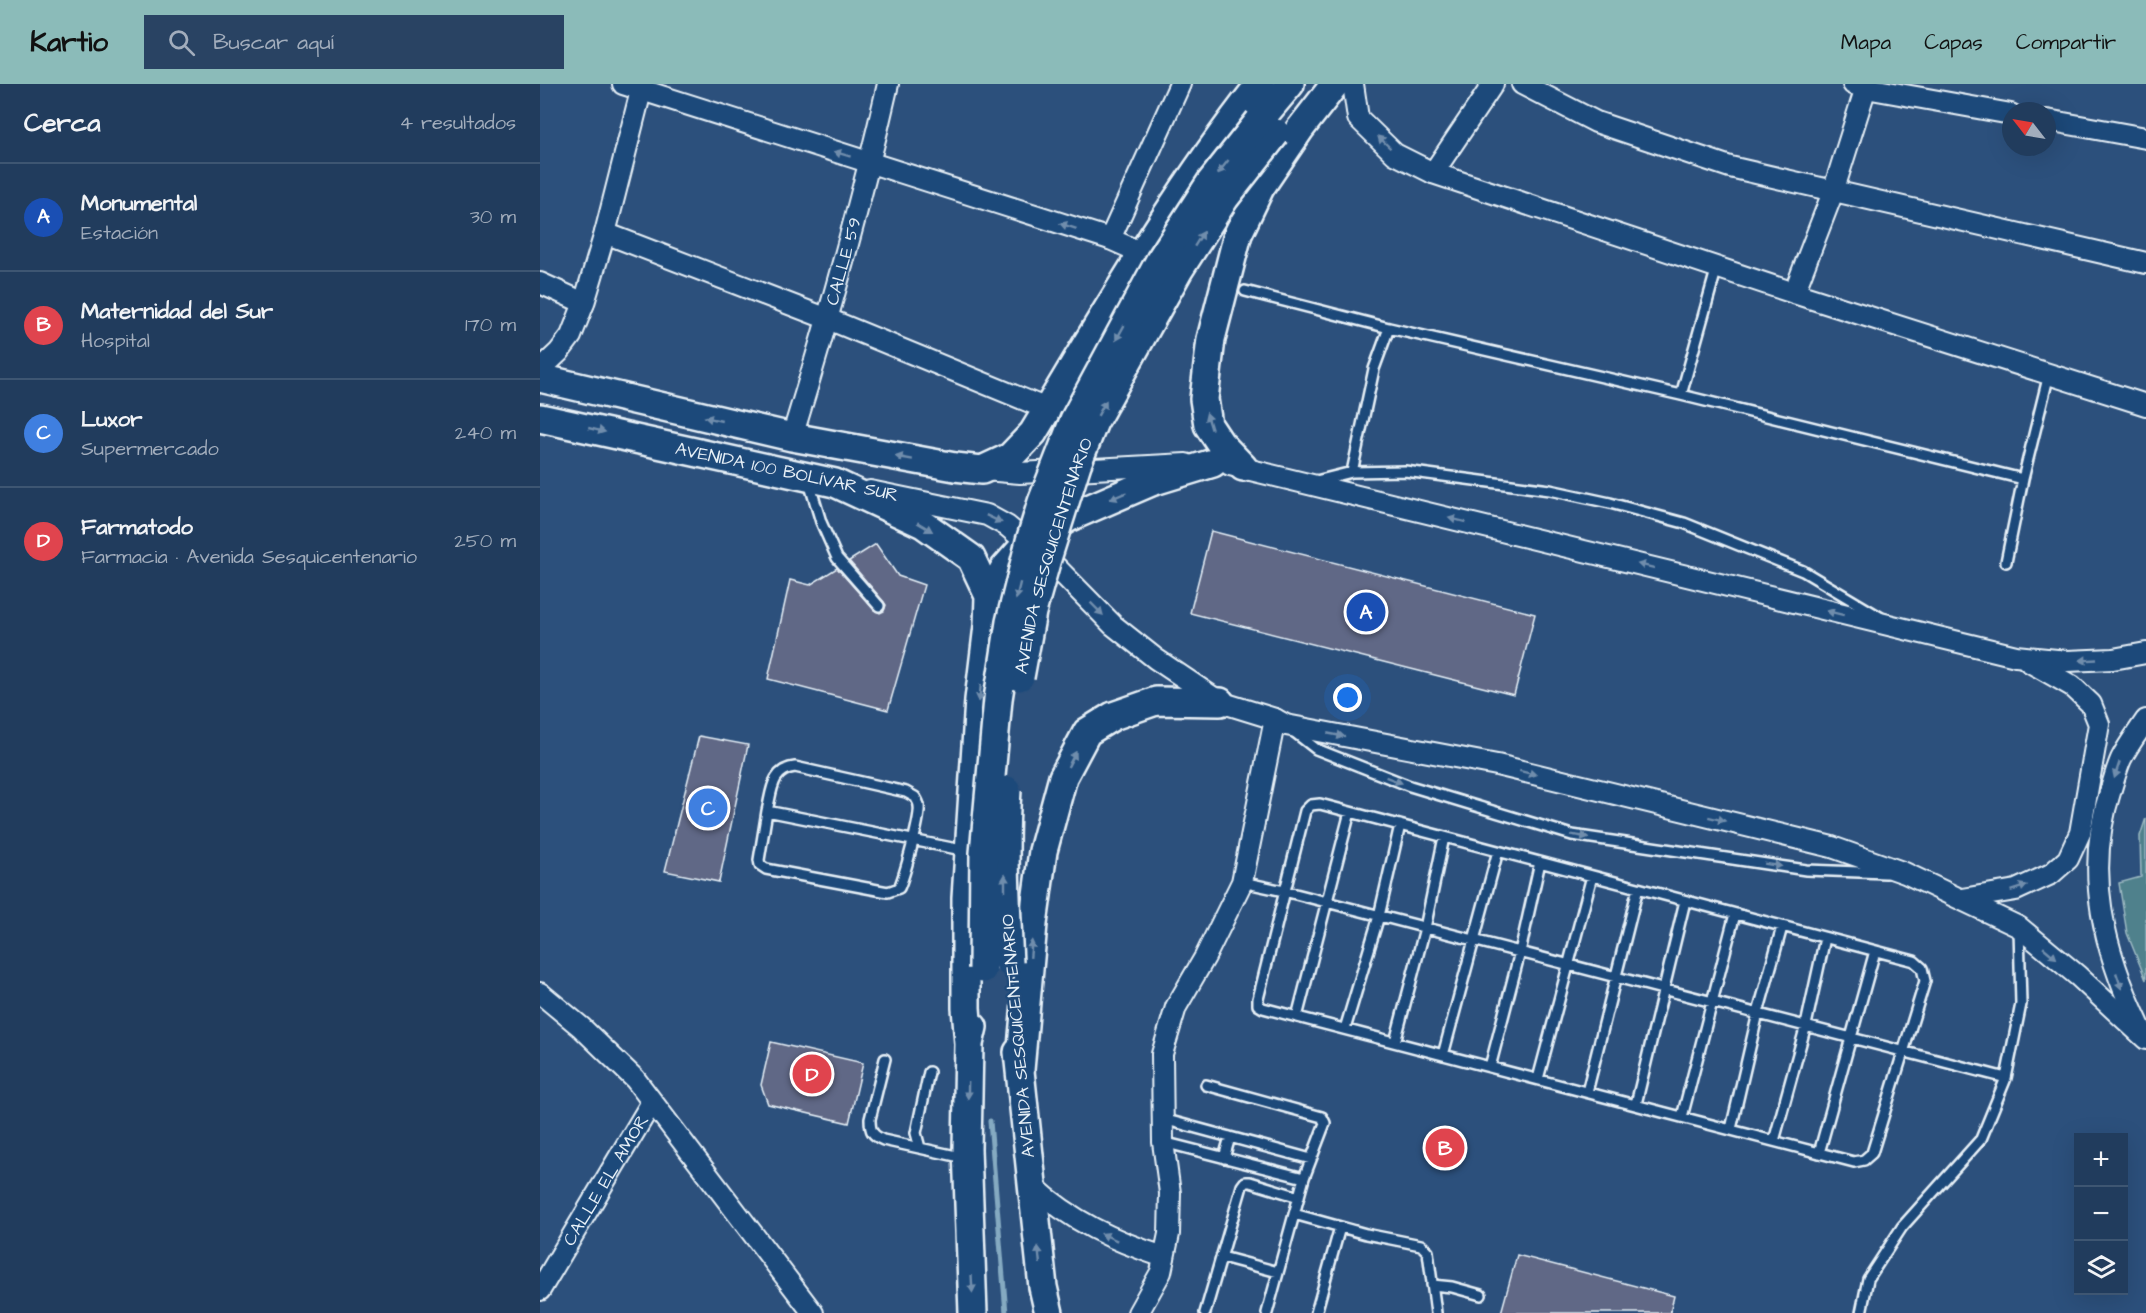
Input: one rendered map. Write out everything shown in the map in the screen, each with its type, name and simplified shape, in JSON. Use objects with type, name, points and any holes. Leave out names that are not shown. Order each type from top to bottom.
[{"type":"main road","points":[[982,470],[1010,457],[1033,433],[1167,213],[1231,121],[1260,84]]},
{"type":"main road","name":"AVENIDA SESQUICENTENARIO","points":[[1049,1313],[1043,1287],[1032,1185],[1009,963],[1005,894],[1005,825],[1020,673],[1032,612],[1077,464],[1094,422],[1179,270],[1268,127],[1290,84]]},
{"type":"main road","name":"AVENIDA SESQUICENTENARIO","points":[[974,1313],[968,1158],[969,1044],[983,969],[984,853],[998,699],[1010,622],[1030,541],[1074,420],[1160,260],[1210,183],[1268,127],[1320,84]]},
{"type":"main road","points":[[1243,467],[1220,443],[1208,425],[1204,399],[1211,339],[1238,234],[1260,188],[1300,129],[1335,84]]},
{"type":"main road","name":"AVENIDA 100 BOLÍVAR SUR","points":[[540,378],[792,437],[982,470]]},
{"type":"main road","name":"AVENIDA 100 BOLÍVAR SUR","points":[[540,418],[835,483]]},
{"type":"main road","points":[[969,1044],[966,1008],[966,909],[979,700],[988,626],[989,596],[1004,569],[1028,542],[1070,517],[1151,482],[1213,463]]},
{"type":"main road","points":[[835,483],[923,524],[971,558],[989,596]]},
{"type":"main road","points":[[1020,1070],[1033,924],[1043,851],[1063,777],[1087,732],[1113,716],[1156,701],[1220,702]]},
{"type":"street","name":"CALLE 59","points":[[792,437],[828,319],[870,163],[888,84]]},
{"type":"street","points":[[1110,239],[1180,84]]},
{"type":"street","points":[[1353,84],[1358,117],[1395,154],[1433,173],[1794,293],[2146,405]]},
{"type":"street","points":[[1433,173],[1493,84]]},
{"type":"street","points":[[1522,84],[1596,122],[1730,167],[2146,264]]},
{"type":"street","points":[[1794,293],[1833,192],[1862,85],[2002,112]]},
{"type":"street","points":[[540,370],[559,352],[571,336],[584,303],[604,233],[632,87],[1110,239],[1142,253]]},
{"type":"street","points":[[2056,122],[2146,138]]},
{"type":"street","points":[[604,233],[828,319],[1047,409]]},
{"type":"street","points":[[540,283],[584,303]]},
{"type":"street","points":[[982,470],[1020,473],[1213,463],[1243,467],[2016,656],[2067,661],[2113,659],[2146,653]]},
{"type":"street","name":"AVENIDA 100 BOLÍVAR SUR","points":[[835,483],[987,515],[1007,526],[1056,567],[1113,625],[1156,659],[1220,702],[1280,722],[1497,765],[1832,847],[1905,873],[2019,927],[2078,976],[2146,1040]]},
{"type":"street","points":[[1962,900],[2016,890],[2052,874],[2068,859],[2080,833],[2099,724],[2091,704],[2072,686],[2016,656]]},
{"type":"street","points":[[2146,720],[2121,759],[2107,800],[2098,842],[2098,897],[2109,948],[2122,989],[2146,1040]]},
{"type":"street","points":[[1138,1313],[1161,1272],[1169,1234],[1170,1192],[1163,1142],[1162,1054],[1176,1007],[1206,957],[1242,882],[1280,722]]},
{"type":"street","points":[[540,993],[581,1027],[627,1071],[813,1313]]},
{"type":"street","name":"CALLE EL AMOR","points":[[542,1282],[652,1102]]},
{"type":"street","points":[[1032,1185],[1059,1208],[1095,1230],[1164,1257]]},
{"type":"lane","points":[[1681,395],[1717,267]]},
{"type":"lane","points":[[1245,291],[1389,328],[1681,395],[2023,479]]},
{"type":"lane","points":[[1352,472],[1374,369],[1389,328]]},
{"type":"lane","points":[[2006,562],[2023,479],[2049,374]]},
{"type":"lane","points":[[1307,483],[1352,472],[1405,471],[1550,490],[1610,503],[1684,523],[1803,571],[1898,628]]},
{"type":"lane","points":[[808,477],[821,522],[837,558],[879,606]]},
{"type":"lane","points":[[1280,722],[1316,749],[1410,786],[1572,835],[1806,870],[1905,873]]},
{"type":"lane","points":[[795,767],[906,792],[915,797],[920,807],[912,840],[904,878],[899,888],[888,892],[766,869],[760,865],[759,860],[767,811],[777,775],[783,768],[795,767]]},
{"type":"lane","points":[[1320,804],[1400,825],[1914,961],[1922,968],[1924,981],[1872,1153],[1864,1160],[1854,1162],[1258,1005],[1305,811],[1311,806],[1320,804]]},
{"type":"lane","points":[[767,811],[969,851]]},
{"type":"lane","points":[[1297,1017],[1350,812]]},
{"type":"lane","points":[[1345,1029],[1379,916],[1400,825]]},
{"type":"lane","points":[[1395,1042],[1425,928],[1444,837]]},
{"type":"lane","points":[[1443,1055],[1498,851]]},
{"type":"lane","points":[[1490,1067],[1520,952],[1540,862]]},
{"type":"lane","points":[[1538,1079],[1592,876]]},
{"type":"lane","points":[[1242,882],[2006,1078]]},
{"type":"lane","points":[[1587,1092],[1638,888]]},
{"type":"lane","points":[[1636,1104],[1685,901]]},
{"type":"lane","points":[[1682,1117],[1735,914]]},
{"type":"lane","points":[[1731,1129],[1758,1013],[1782,927]]},
{"type":"lane","points":[[1861,1313],[1868,1279],[1902,1227],[1981,1138],[2006,1078],[2021,1005],[2019,927]]},
{"type":"lane","points":[[1774,1141],[1806,1025],[1825,938]]},
{"type":"lane","points":[[1819,1153],[1875,951]]},
{"type":"lane","points":[[885,1059],[870,1129],[873,1136],[968,1158]]},
{"type":"lane","points":[[920,1148],[916,1133],[929,1072]]},
{"type":"lane","points":[[1206,1085],[1322,1118],[1325,1123],[1304,1178],[1268,1313]]},
{"type":"lane","points":[[1163,1119],[1311,1159]]},
{"type":"lane","points":[[1224,1158],[1230,1137]]},
{"type":"lane","points":[[1163,1142],[1304,1178]]},
{"type":"lane","points":[[1204,1313],[1245,1182],[1299,1197]]},
{"type":"lane","points":[[1294,1214],[1421,1245],[1428,1252],[1436,1313]]},
{"type":"lane","points":[[1316,1313],[1340,1227]]},
{"type":"lane","points":[[1222,1257],[1278,1272]]},
{"type":"lane","points":[[1432,1285],[1452,1287],[1481,1295]]},
{"type":"green space","points":[[2146,818],[2146,980],[2127,933],[2119,883],[2141,877],[2140,836]]},
{"type":"building","points":[[1211,531],[1535,614],[1514,695],[1190,613]]},
{"type":"building","points":[[876,544],[898,576],[924,585],[888,710],[768,679],[790,580],[810,585],[837,568],[874,610],[880,613],[884,611],[886,605],[884,602],[849,561]]},
{"type":"building","points":[[699,736],[748,745],[719,882],[665,871]]},
{"type":"building","points":[[771,1042],[863,1063],[849,1123],[768,1104],[761,1085]]},
{"type":"building","points":[[1517,1255],[1674,1296],[1670,1313],[1501,1313]]},
{"type":"waterway","points":[[990,1121],[1006,1313]]},
{"type":"place","name":"Monumental","points":[[1366,612]]},
{"type":"place","name":"Luxor","points":[[708,808]]},
{"type":"place","name":"Farmatodo","points":[[812,1074]]},
{"type":"place","name":"Maternidad del Sur","points":[[1445,1148]]}]
